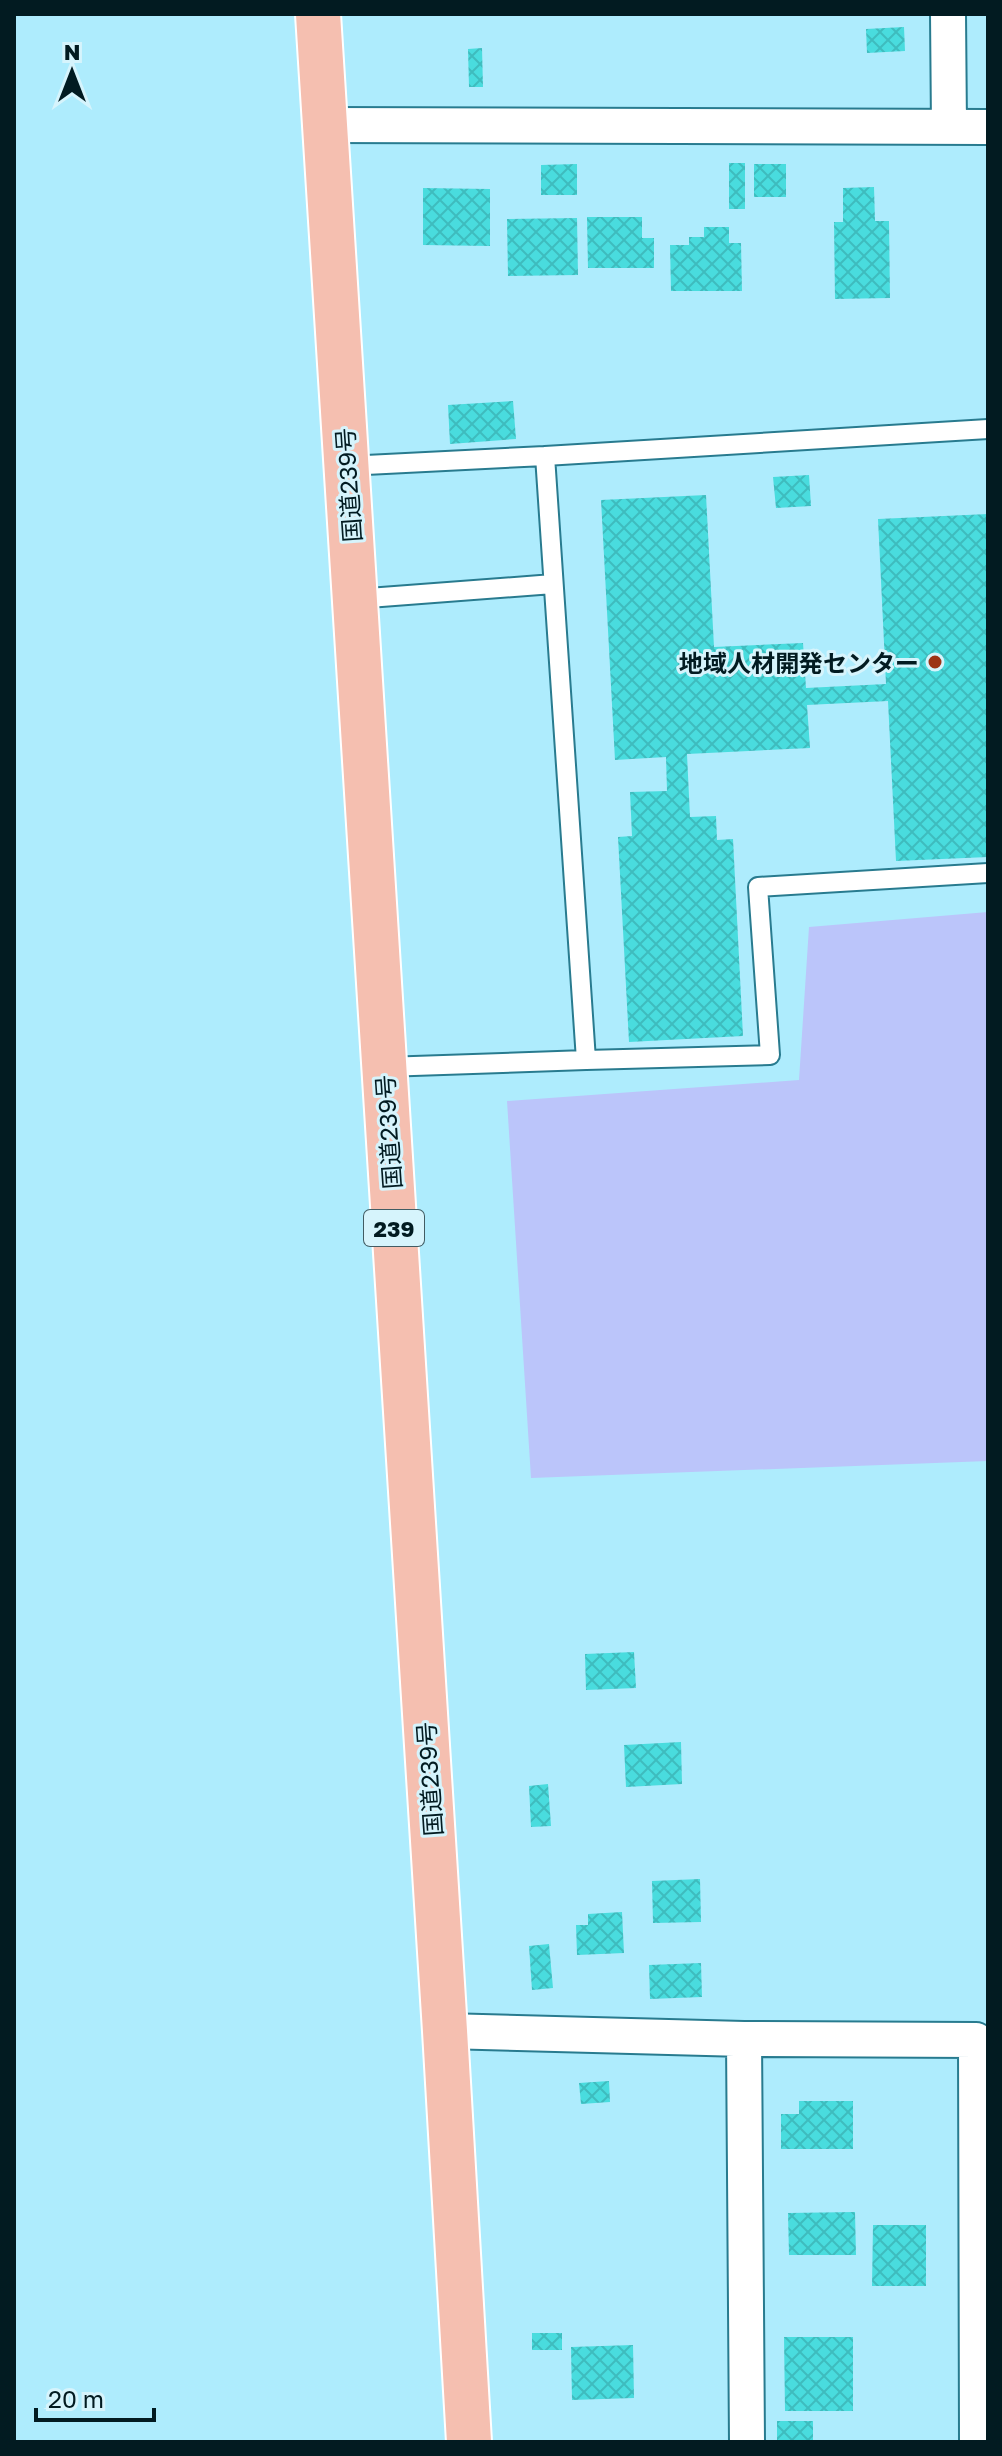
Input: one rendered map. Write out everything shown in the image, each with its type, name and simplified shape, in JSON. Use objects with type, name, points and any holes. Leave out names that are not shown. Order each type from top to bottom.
[{"type":"highway","name":"国道239号","points":[[318,14],[469,2442]]},
{"type":"street","points":[[948,14],[949,127]]},
{"type":"street","points":[[325,125],[988,127]]},
{"type":"street","points":[[445,2031],[744,2039],[976,2040],[982,2316],[977,2442]]},
{"type":"street","points":[[744,2039],[747,2442]]},
{"type":"lane","points":[[346,466],[988,429]]},
{"type":"lane","points":[[545,456],[586,1060]]},
{"type":"lane","points":[[355,599],[553,584]]},
{"type":"lane","points":[[384,1067],[770,1055],[758,887],[988,873]]},
{"type":"shaded area","points":[[988,912],[988,1461],[531,1478],[507,1101],[799,1080],[809,927]]},
{"type":"building","points":[[904,27],[905,51],[867,53],[866,29]]},
{"type":"building","points":[[482,48],[483,87],[469,87],[468,49]]},
{"type":"building","points":[[729,163],[745,163],[745,209],[729,209]]},
{"type":"building","points":[[577,164],[577,195],[541,195],[541,165]]},
{"type":"building","points":[[754,164],[786,164],[786,197],[754,197]]},
{"type":"building","points":[[874,187],[875,221],[889,221],[890,298],[835,299],[834,222],[843,222],[843,188]]},
{"type":"building","points":[[423,188],[490,189],[490,246],[423,245]]},
{"type":"building","points":[[587,217],[642,217],[642,238],[654,238],[654,268],[588,268]]},
{"type":"building","points":[[577,218],[578,275],[508,276],[507,219]]},
{"type":"building","points":[[704,227],[729,227],[729,243],[741,243],[742,291],[671,291],[670,245],[689,245],[689,237],[704,237]]},
{"type":"building","points":[[513,401],[516,439],[450,444],[448,405]]},
{"type":"building","points":[[809,475],[811,506],[776,508],[773,477]]},
{"type":"building","points":[[706,495],[714,647],[803,643],[806,688],[886,684],[878,519],[988,514],[988,857],[896,861],[888,701],[807,705],[810,748],[687,754],[690,817],[716,816],[717,840],[733,839],[743,1036],[629,1042],[618,837],[632,836],[630,792],[667,791],[666,757],[615,760],[601,500]]},
{"type":"building","points":[[634,1652],[636,1688],[586,1690],[585,1654]]},
{"type":"building","points":[[681,1742],[682,1784],[626,1787],[624,1745]]},
{"type":"building","points":[[548,1784],[551,1826],[531,1827],[529,1786]]},
{"type":"building","points":[[700,1879],[701,1922],[653,1923],[652,1881]]},
{"type":"building","points":[[622,1912],[624,1953],[577,1955],[576,1925],[588,1925],[588,1914]]},
{"type":"building","points":[[549,1944],[553,1988],[532,1990],[529,1946]]},
{"type":"building","points":[[701,1963],[702,1997],[650,1999],[649,1965]]},
{"type":"building","points":[[609,2081],[610,2102],[581,2104],[579,2083]]},
{"type":"building","points":[[799,2101],[853,2101],[853,2149],[781,2149],[781,2114],[799,2114]]},
{"type":"building","points":[[855,2212],[856,2255],[789,2255],[788,2213]]},
{"type":"building","points":[[873,2225],[926,2225],[926,2286],[872,2286]]},
{"type":"building","points":[[532,2333],[562,2333],[562,2350],[532,2350]]},
{"type":"building","points":[[784,2337],[853,2337],[853,2411],[785,2411]]},
{"type":"building","points":[[633,2345],[634,2398],[572,2400],[571,2347]]},
{"type":"building","points":[[777,2421],[813,2421],[813,2442],[777,2442]]},
{"type":"place","name":"地域人材開発センター","points":[[935,662]]}]
